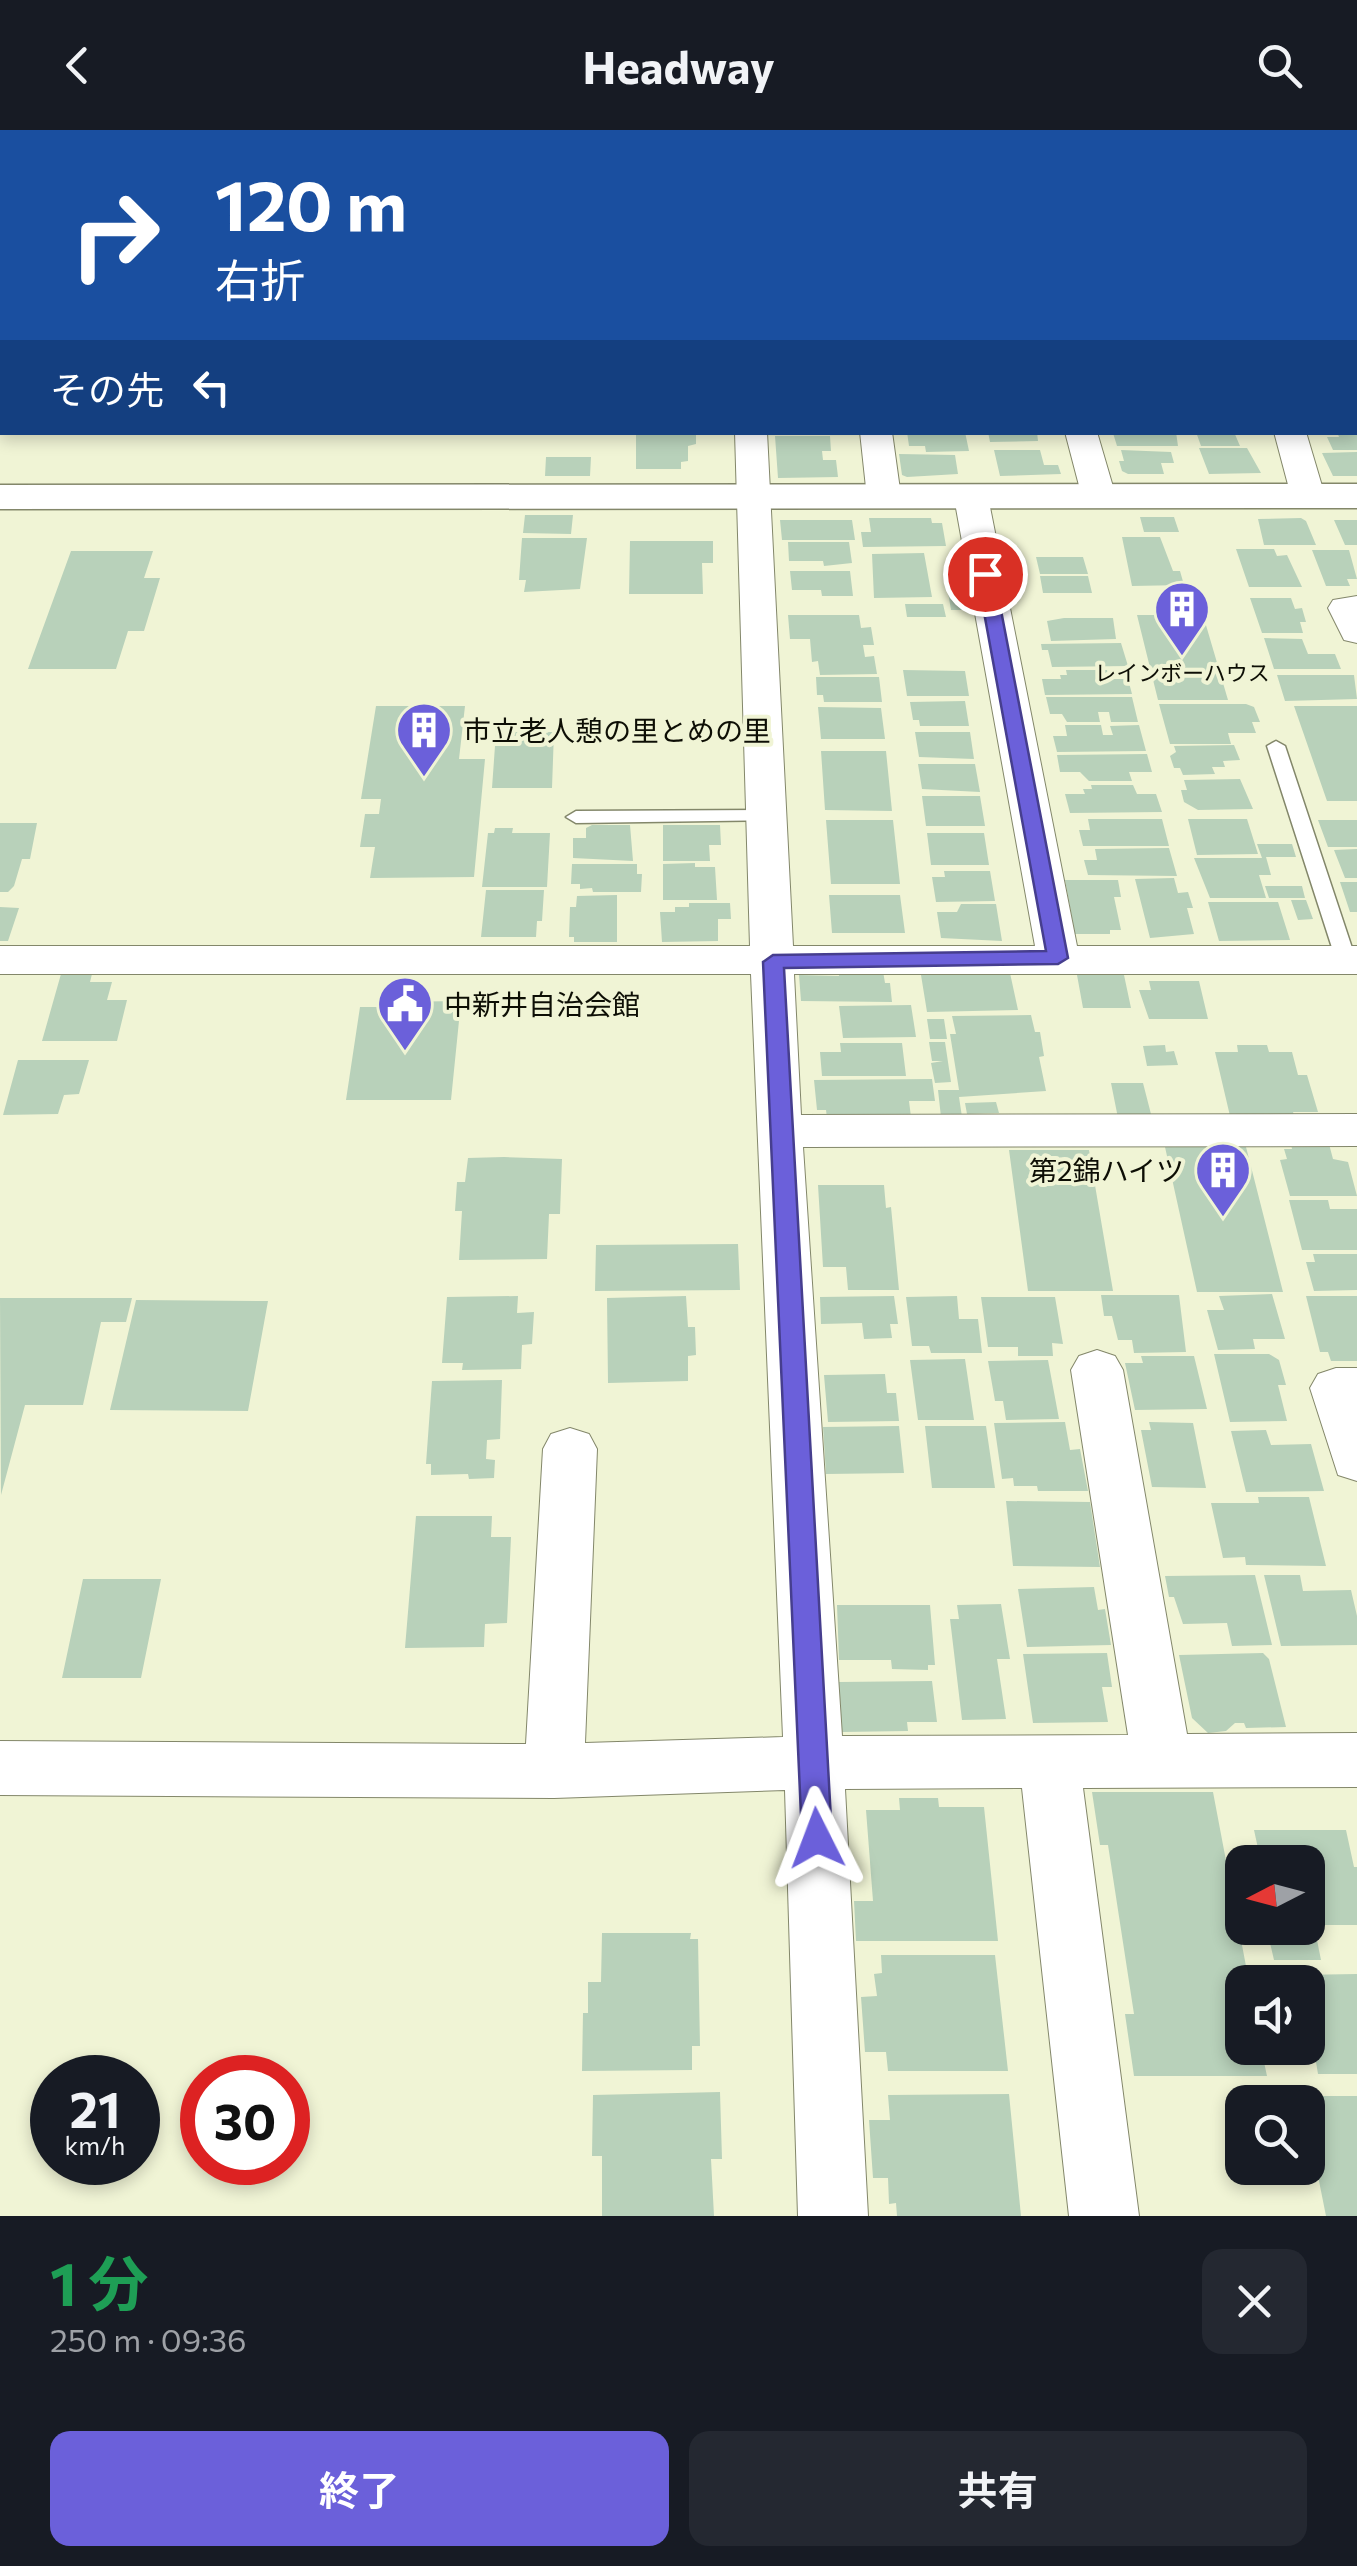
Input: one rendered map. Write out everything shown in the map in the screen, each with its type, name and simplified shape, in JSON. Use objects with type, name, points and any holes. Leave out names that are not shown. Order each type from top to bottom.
[{"type":"street","points":[[751,435],[778,1131],[814,1763],[834,2216]]},
{"type":"street","points":[[876,435],[884,497]]},
{"type":"street","points":[[1082,435],[1099,497]]},
{"type":"street","points":[[1291,435],[1308,496]]},
{"type":"street","points":[[0,497],[1357,496]]},
{"type":"street","points":[[971,497],[1058,958]]},
{"type":"street","points":[[1357,607],[1346,608],[1357,632]]},
{"type":"street","points":[[0,960],[773,962],[1058,958],[1354,970]]},
{"type":"street","points":[[778,1131],[1357,1130]]},
{"type":"street","points":[[1097,1370],[1161,1758]]},
{"type":"street","points":[[1357,1388],[1336,1388],[1357,1460]]},
{"type":"street","points":[[554,1771],[570,1448]]},
{"type":"street","points":[[0,1768],[554,1771],[1161,1758],[1357,1760]]},
{"type":"street","points":[[1049,1760],[1104,2216]]},
{"type":"lane","points":[[1276,746],[1354,970]]},
{"type":"lane","points":[[576,817],[768,816]]},
{"type":"building","points":[[636,435],[696,435],[696,444],[688,446],[688,461],[681,462],[681,469],[636,469]]},
{"type":"building","points":[[907,435],[966,435],[969,451],[926,452],[925,446],[909,446]]},
{"type":"building","points":[[989,435],[1037,435],[1038,441],[990,442]]},
{"type":"building","points":[[1114,435],[1176,435],[1178,446],[1117,446]]},
{"type":"building","points":[[1197,435],[1235,435],[1240,446],[1201,446]]},
{"type":"building","points":[[1357,435],[1357,450],[1333,450],[1327,437]]},
{"type":"building","points":[[775,436],[830,436],[831,451],[822,451],[823,460],[836,460],[838,477],[778,478]]},
{"type":"building","points":[[1199,448],[1247,448],[1261,473],[1209,474]]},
{"type":"building","points":[[994,450],[1040,450],[1044,465],[1058,465],[1061,474],[1000,476]]},
{"type":"building","points":[[1121,450],[1171,452],[1174,463],[1161,463],[1164,474],[1128,474],[1122,471],[1119,461],[1124,461]]},
{"type":"building","points":[[1357,452],[1357,476],[1333,476],[1322,453]]},
{"type":"building","points":[[899,454],[955,455],[958,474],[907,477],[902,475]]},
{"type":"building","points":[[546,457],[591,457],[590,476],[545,476]]},
{"type":"building","points":[[525,515],[573,515],[571,534],[523,533]]},
{"type":"building","points":[[1140,517],[1174,517],[1179,532],[1144,532]]},
{"type":"building","points":[[869,518],[931,518],[932,523],[942,523],[946,546],[863,547],[861,532],[871,532]]},
{"type":"building","points":[[1301,518],[1316,545],[1264,545],[1258,519]]},
{"type":"building","points":[[780,520],[852,520],[855,540],[782,540]]},
{"type":"building","points":[[1334,520],[1357,520],[1357,545],[1345,545]]},
{"type":"building","points":[[1122,537],[1160,537],[1173,571],[1180,571],[1184,585],[1132,586]]},
{"type":"building","points":[[522,538],[587,538],[580,589],[524,592],[526,580],[519,580]]},
{"type":"building","points":[[630,541],[713,541],[713,563],[702,563],[703,594],[629,594]]},
{"type":"building","points":[[788,542],[849,542],[852,563],[824,566],[823,561],[789,561]]},
{"type":"building","points":[[1236,549],[1274,549],[1277,556],[1287,555],[1302,587],[1249,587]]},
{"type":"building","points":[[1312,550],[1349,550],[1357,579],[1347,579],[1350,586],[1326,586]]},
{"type":"building","points":[[71,551],[153,551],[144,578],[160,578],[144,631],[128,631],[116,669],[28,669]]},
{"type":"building","points":[[924,553],[932,597],[874,598],[872,554]]},
{"type":"building","points":[[1036,557],[1083,557],[1088,574],[1040,574]]},
{"type":"building","points":[[790,571],[850,571],[853,596],[822,596],[821,590],[792,590]]},
{"type":"building","points":[[1040,576],[1088,576],[1092,593],[1043,593]]},
{"type":"building","points":[[948,592],[979,592],[977,610],[951,610]]},
{"type":"building","points":[[1250,598],[1291,598],[1295,609],[1302,608],[1306,622],[1300,622],[1303,633],[1262,633]]},
{"type":"building","points":[[905,604],[943,604],[946,617],[907,617]]},
{"type":"building","points":[[788,615],[859,615],[861,628],[871,627],[874,645],[863,645],[865,657],[874,656],[877,674],[820,675],[818,661],[812,662],[810,639],[790,639]]},
{"type":"building","name":"レインボーハウス","points":[[1137,615],[1203,615],[1228,700],[1158,700]]},
{"type":"building","points":[[1113,618],[1116,639],[1051,641],[1047,621]]},
{"type":"building","points":[[1264,638],[1302,639],[1308,654],[1335,654],[1341,669],[1274,669]]},
{"type":"building","points":[[1121,643],[1128,666],[1052,667],[1048,650],[1042,650],[1041,644]]},
{"type":"building","points":[[903,670],[965,671],[969,696],[907,696]]},
{"type":"building","points":[[1066,670],[1107,670],[1109,679],[1128,679],[1132,694],[1045,695],[1042,679],[1061,679],[1060,675],[1067,675]]},
{"type":"building","points":[[1277,675],[1354,675],[1357,699],[1285,701]]},
{"type":"building","points":[[816,677],[879,677],[882,702],[824,702],[823,695],[817,695]]},
{"type":"building","points":[[1046,697],[1132,697],[1138,722],[1111,722],[1109,712],[1098,712],[1100,722],[1067,722],[1062,714],[1050,714]]},
{"type":"building","points":[[965,701],[969,726],[920,726],[919,720],[913,720],[910,702]]},
{"type":"building","points":[[1159,704],[1246,704],[1254,707],[1260,722],[1252,722],[1256,733],[1228,733],[1231,744],[1170,744]]},
{"type":"building","name":"市立老人憩の里とめの里","points":[[376,706],[465,706],[459,759],[485,759],[474,877],[370,878],[375,847],[360,847],[365,814],[379,814],[381,799],[361,799]]},
{"type":"building","points":[[1294,706],[1357,706],[1357,801],[1327,801]]},
{"type":"building","points":[[818,707],[881,708],[885,739],[821,739]]},
{"type":"building","points":[[1065,725],[1101,725],[1103,735],[1113,735],[1110,726],[1139,725],[1146,751],[1057,752],[1053,736],[1067,736]]},
{"type":"building","points":[[496,732],[554,732],[552,788],[492,788]]},
{"type":"building","points":[[915,732],[970,732],[974,759],[919,757]]},
{"type":"building","points":[[1234,745],[1240,760],[1223,761],[1225,767],[1212,767],[1215,774],[1183,775],[1180,768],[1174,768],[1170,756],[1176,752],[1174,746]]},
{"type":"building","points":[[821,751],[886,751],[892,811],[825,810]]},
{"type":"building","points":[[1147,754],[1152,772],[1129,772],[1132,781],[1089,781],[1080,772],[1060,772],[1057,755]]},
{"type":"building","points":[[918,764],[975,764],[980,792],[922,789]]},
{"type":"building","points":[[1240,779],[1253,809],[1198,810],[1184,802],[1184,780]]},
{"type":"building","points":[[1091,785],[1133,785],[1137,794],[1156,794],[1162,812],[1070,813],[1065,794],[1085,794],[1083,789],[1092,789]]},
{"type":"building","points":[[922,796],[980,796],[985,826],[926,826]]},
{"type":"building","points":[[1088,819],[1162,819],[1169,846],[1083,846],[1079,830],[1090,830]]},
{"type":"building","points":[[1188,819],[1247,819],[1258,854],[1197,855]]},
{"type":"building","points":[[826,820],[893,820],[900,884],[831,884]]},
{"type":"building","points":[[1318,820],[1357,820],[1357,847],[1328,847]]},
{"type":"building","points":[[0,823],[37,823],[30,859],[22,859],[14,886],[8,892],[0,892]]},
{"type":"building","points":[[630,825],[633,861],[573,858],[573,838],[586,838],[586,828]]},
{"type":"building","points":[[663,825],[720,825],[721,845],[709,845],[710,861],[663,861]]},
{"type":"building","points":[[495,828],[513,828],[512,833],[550,833],[547,887],[482,887],[488,833],[494,833]]},
{"type":"building","points":[[927,833],[984,833],[989,865],[931,865]]},
{"type":"building","points":[[1257,844],[1292,844],[1296,857],[1266,857],[1271,875],[1259,875],[1266,898],[1210,898],[1194,858],[1262,858]]},
{"type":"building","points":[[1169,848],[1177,876],[1088,875],[1084,860],[1097,860],[1095,849]]},
{"type":"building","points":[[1357,849],[1357,878],[1345,878],[1334,850]]},
{"type":"building","points":[[695,863],[695,867],[715,867],[717,900],[663,900],[663,864]]},
{"type":"building","points":[[572,864],[637,864],[637,874],[642,874],[641,892],[580,889],[580,884],[571,884]]},
{"type":"building","points":[[944,871],[990,871],[995,901],[936,902],[932,877],[945,877]]},
{"type":"building","points":[[1174,878],[1178,893],[1188,892],[1193,908],[1187,908],[1194,934],[1150,938],[1135,879]]},
{"type":"building","points":[[1065,880],[1118,880],[1121,897],[1114,897],[1121,930],[1110,930],[1110,934],[1075,934]]},
{"type":"building","points":[[1340,882],[1357,882],[1357,912],[1350,912]]},
{"type":"building","points":[[1265,886],[1302,886],[1305,898],[1269,898]]},
{"type":"building","points":[[486,890],[544,890],[542,921],[537,921],[536,937],[481,937]]},
{"type":"building","points":[[617,895],[617,942],[574,942],[574,937],[569,937],[570,907],[576,907],[577,896]]},
{"type":"building","points":[[829,895],[900,895],[905,933],[832,933]]},
{"type":"building","points":[[1291,900],[1306,900],[1313,919],[1298,920]]},
{"type":"building","points":[[1208,902],[1278,902],[1290,940],[1219,941]]},
{"type":"building","points":[[689,903],[730,903],[731,919],[718,919],[718,941],[662,942],[660,912],[675,912],[675,907],[689,907]]},
{"type":"building","points":[[961,904],[996,904],[1002,941],[941,938],[937,912],[957,912]]},
{"type":"building","points":[[0,907],[19,908],[8,941],[0,941]]},
{"type":"building","points":[[838,970],[883,971],[885,983],[890,983],[892,1002],[801,1001],[799,975],[839,976]]},
{"type":"building","points":[[1010,973],[1018,1010],[927,1012],[921,975]]},
{"type":"building","points":[[61,974],[92,974],[90,982],[112,982],[107,1000],[127,1000],[117,1041],[42,1041]]},
{"type":"building","points":[[1077,975],[1124,975],[1131,1008],[1083,1008]]},
{"type":"building","points":[[1149,981],[1199,981],[1208,1019],[1149,1019],[1139,990],[1151,990]]},
{"type":"building","name":"中新井自治会館","points":[[461,1001],[451,1100],[346,1100],[360,1007],[389,1007],[390,1002]]},
{"type":"building","points":[[911,1005],[916,1037],[843,1038],[839,1006]]},
{"type":"building","points":[[1031,1015],[1035,1032],[1040,1032],[1044,1056],[1039,1057],[1046,1091],[959,1097],[962,1117],[941,1117],[938,1090],[959,1090],[950,1034],[956,1034],[952,1016]]},
{"type":"building","points":[[927,1019],[944,1019],[947,1039],[930,1039]]},
{"type":"building","points":[[929,1042],[945,1042],[951,1082],[935,1083],[931,1063],[943,1061],[932,1061]]},
{"type":"building","points":[[840,1043],[902,1043],[906,1076],[822,1076],[820,1052],[841,1052]]},
{"type":"building","points":[[1165,1045],[1166,1052],[1174,1051],[1178,1065],[1147,1066],[1143,1046]]},
{"type":"building","points":[[1237,1045],[1267,1045],[1269,1052],[1292,1052],[1298,1075],[1307,1075],[1318,1112],[1293,1112],[1295,1117],[1230,1116],[1215,1052],[1238,1052]]},
{"type":"building","points":[[18,1060],[89,1060],[79,1094],[64,1095],[58,1114],[3,1115]]},
{"type":"building","points":[[932,1079],[935,1101],[909,1101],[911,1117],[827,1118],[826,1110],[817,1110],[814,1080]]},
{"type":"building","points":[[1111,1083],[1143,1083],[1152,1118],[1118,1118]]},
{"type":"building","points":[[996,1102],[999,1113],[967,1114],[965,1103]]},
{"type":"building","points":[[1291,1144],[1329,1144],[1333,1159],[1348,1162],[1357,1196],[1290,1196],[1280,1160],[1287,1159],[1284,1149],[1292,1149]]},
{"type":"building","name":"第2錦ハイツ","points":[[1165,1147],[1246,1147],[1283,1292],[1197,1292]]},
{"type":"building","points":[[1009,1150],[1089,1150],[1113,1291],[1028,1291]]},
{"type":"building","points":[[468,1158],[562,1159],[560,1214],[549,1214],[547,1259],[459,1260],[462,1211],[455,1211],[457,1182],[465,1182]]},
{"type":"building","points":[[818,1185],[884,1185],[886,1208],[891,1207],[899,1290],[848,1290],[846,1267],[823,1267]]},
{"type":"building","points":[[1289,1200],[1328,1200],[1330,1209],[1357,1209],[1357,1250],[1302,1250]]},
{"type":"building","points":[[738,1244],[740,1290],[595,1291],[596,1245]]},
{"type":"building","points":[[1313,1254],[1357,1254],[1357,1290],[1314,1291],[1306,1262],[1315,1262]]},
{"type":"building","points":[[1272,1294],[1285,1339],[1253,1339],[1255,1349],[1218,1350],[1207,1310],[1224,1310],[1219,1296]]},
{"type":"building","points":[[1101,1295],[1179,1295],[1186,1352],[1134,1353],[1132,1340],[1118,1340],[1112,1316],[1104,1316]]},
{"type":"building","points":[[518,1296],[517,1313],[534,1312],[532,1344],[522,1345],[521,1369],[462,1370],[463,1363],[442,1363],[447,1297]]},
{"type":"building","points":[[686,1296],[688,1327],[695,1327],[696,1355],[688,1356],[688,1381],[608,1383],[607,1298]]},
{"type":"building","points":[[894,1296],[898,1324],[890,1324],[892,1338],[864,1339],[862,1323],[821,1324],[820,1297]]},
{"type":"building","points":[[957,1296],[959,1319],[978,1319],[982,1353],[931,1353],[929,1346],[912,1346],[906,1297]]},
{"type":"building","points":[[1306,1296],[1357,1296],[1357,1361],[1331,1361],[1328,1352],[1320,1352]]},
{"type":"building","points":[[981,1297],[1055,1297],[1063,1344],[1052,1343],[1053,1356],[1018,1356],[1018,1347],[988,1347]]},
{"type":"building","points":[[0,1298],[132,1298],[126,1322],[101,1322],[83,1405],[25,1405],[1,1495]]},
{"type":"building","points":[[136,1300],[268,1301],[248,1411],[110,1410]]},
{"type":"building","points":[[1214,1354],[1269,1354],[1279,1360],[1286,1385],[1278,1385],[1287,1421],[1230,1422]]},
{"type":"building","points":[[1141,1356],[1194,1356],[1207,1409],[1135,1410],[1125,1363],[1143,1363]]},
{"type":"building","points":[[965,1359],[974,1420],[918,1420],[910,1360]]},
{"type":"building","points":[[1048,1360],[1059,1419],[1006,1420],[1003,1401],[995,1401],[988,1361]]},
{"type":"building","points":[[885,1374],[887,1393],[896,1393],[899,1421],[828,1422],[824,1375]]},
{"type":"building","points":[[502,1380],[500,1439],[487,1440],[486,1459],[495,1460],[494,1478],[431,1475],[431,1464],[426,1464],[432,1381]]},
{"type":"building","points":[[1065,1422],[1070,1450],[1080,1449],[1088,1491],[1038,1491],[1037,1486],[1014,1486],[1013,1478],[1002,1479],[994,1423]]},
{"type":"building","points":[[1149,1422],[1193,1423],[1206,1488],[1152,1487],[1141,1430],[1151,1430]]},
{"type":"building","points":[[899,1426],[904,1473],[826,1474],[823,1427]]},
{"type":"building","points":[[925,1426],[986,1426],[995,1488],[932,1488]]},
{"type":"building","points":[[1266,1430],[1271,1445],[1311,1444],[1324,1491],[1246,1492],[1231,1431]]},
{"type":"building","points":[[1258,1497],[1309,1497],[1326,1566],[1246,1565],[1245,1557],[1223,1558],[1211,1503],[1259,1503]]},
{"type":"building","points":[[1006,1501],[1090,1502],[1100,1567],[1013,1566]]},
{"type":"building","points":[[416,1516],[492,1516],[491,1537],[511,1537],[507,1623],[485,1624],[484,1647],[405,1648]]},
{"type":"building","points":[[1255,1575],[1272,1645],[1232,1646],[1227,1623],[1183,1624],[1174,1597],[1169,1597],[1165,1576]]},
{"type":"building","points":[[1264,1575],[1300,1575],[1303,1591],[1351,1590],[1357,1616],[1357,1645],[1281,1646]]},
{"type":"building","points":[[83,1579],[161,1579],[141,1678],[62,1678]]},
{"type":"building","points":[[1094,1587],[1098,1610],[1105,1609],[1111,1645],[1027,1647],[1018,1589]]},
{"type":"building","points":[[1001,1604],[1010,1659],[997,1659],[1006,1719],[962,1720],[950,1619],[959,1619],[957,1605]]},
{"type":"building","points":[[837,1605],[930,1605],[935,1665],[928,1665],[928,1670],[892,1669],[891,1660],[839,1660]]},
{"type":"building","points":[[1107,1653],[1112,1687],[1102,1687],[1108,1722],[1033,1723],[1023,1654]]},
{"type":"building","points":[[1263,1653],[1269,1659],[1286,1727],[1246,1728],[1244,1723],[1235,1723],[1226,1731],[1208,1733],[1192,1718],[1179,1655]]},
{"type":"building","points":[[932,1681],[937,1722],[907,1722],[908,1731],[842,1732],[839,1682]]},
{"type":"building","points":[[1092,1792],[1213,1792],[1225,1855],[1225,1945],[1242,1945],[1246,1965],[1225,1965],[1225,2065],[1265,2065],[1267,2076],[1134,2076],[1125,2014],[1134,2014],[1108,1845],[1100,1845]]},
{"type":"building","points":[[899,1798],[938,1798],[939,1807],[984,1807],[998,1941],[856,1941],[854,1901],[873,1901],[866,1810],[900,1810]]},
{"type":"building","points":[[1254,1830],[1346,1830],[1357,1867],[1357,1925],[1325,1925],[1325,1845],[1257,1845]]},
{"type":"building","points":[[602,1933],[691,1933],[690,1939],[698,1939],[700,2046],[692,2046],[692,2070],[582,2071],[583,2013],[588,2013],[588,1982],[601,1982]]},
{"type":"building","points":[[1270,1945],[1318,1945],[1321,1960],[1274,1960]]},
{"type":"building","points":[[881,1955],[995,1955],[1008,2071],[888,2071],[886,2052],[865,2052],[861,1997],[877,1996],[874,1974],[882,1973]]},
{"type":"building","points":[[1357,1974],[1357,2074],[1318,2074],[1316,2065],[1325,2065],[1325,1975]]},
{"type":"building","points":[[720,2092],[722,2159],[711,2159],[714,2216],[602,2216],[602,2156],[592,2156],[593,2095]]},
{"type":"building","points":[[1009,2094],[1021,2216],[897,2216],[896,2203],[889,2204],[888,2178],[873,2178],[869,2120],[890,2120],[888,2095]]},
{"type":"building","points":[[1325,2096],[1357,2096],[1357,2216],[1326,2216],[1320,2185],[1325,2185]]},
{"type":"place","name":"レインボーハウス","points":[[1182,658]]},
{"type":"place","name":"市立老人憩の里とめの里","points":[[424,779]]},
{"type":"place","name":"中新井自治会館","points":[[405,1053]]},
{"type":"place","name":"第2錦ハイツ","points":[[1223,1219]]},
{"type":"route","points":[[817,1838],[778,1131],[773,962],[1058,958],[985,574]]}]
